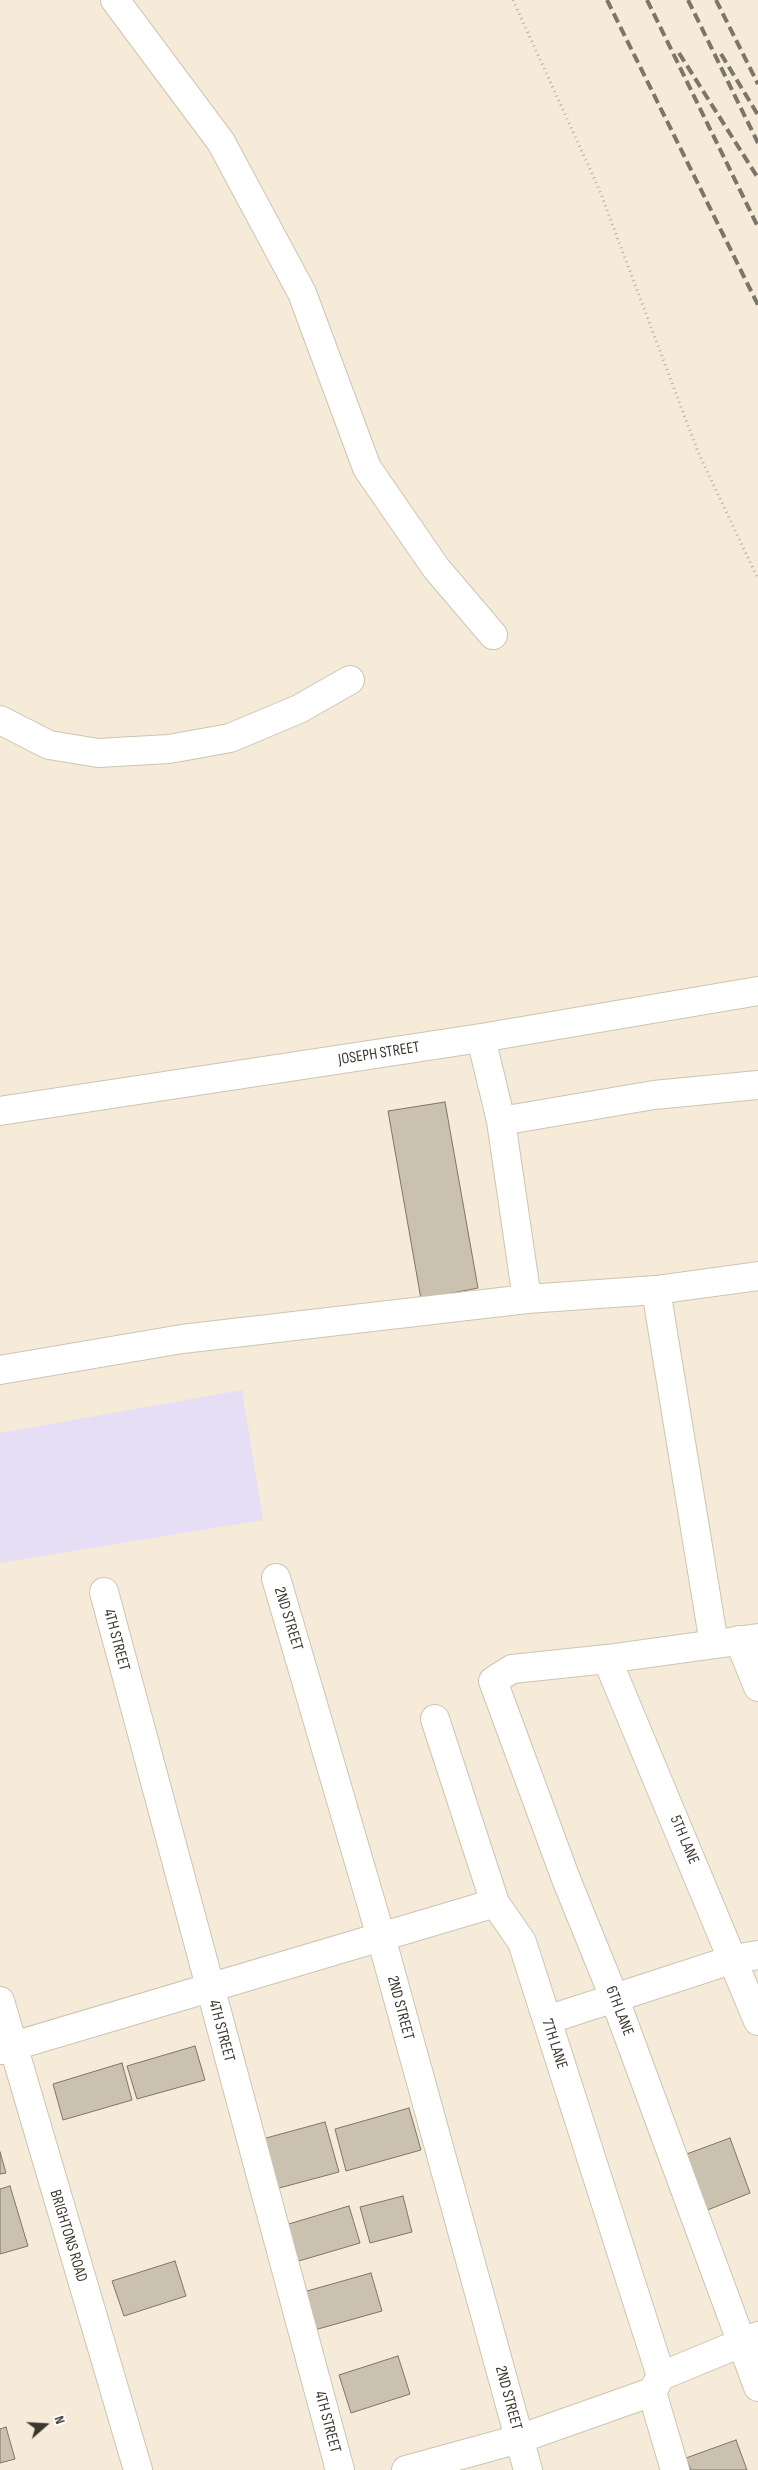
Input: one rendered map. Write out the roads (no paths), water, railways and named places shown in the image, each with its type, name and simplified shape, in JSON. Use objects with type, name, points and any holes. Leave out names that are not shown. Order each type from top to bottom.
[{"type":"street","points":[[115,0],[221,142],[302,293],[367,468],[436,568],[493,635]]},
{"type":"street","points":[[0,720],[48,745],[90,752],[168,749],[230,738],[299,709],[350,680]]},
{"type":"street","name":"JOSEPH STREET","points":[[0,1111],[481,1038],[758,991]]},
{"type":"street","points":[[481,1038],[501,1121],[527,1299]]},
{"type":"street","points":[[501,1121],[654,1095],[758,1084]]},
{"type":"street","points":[[0,1370],[182,1339],[527,1299],[656,1290],[758,1276]]},
{"type":"street","points":[[656,1290],[737,1641],[758,1687]]},
{"type":"street","name":"2ND STREET","points":[[276,1578],[381,1937],[528,2470]]},
{"type":"street","name":"4TH STREET","points":[[104,1592],[340,2470]]},
{"type":"street","points":[[607,1659],[737,1641]]},
{"type":"street","name":"6TH LANE","points":[[607,1659],[512,1669],[493,1681],[566,1879],[749,2339],[758,2387]]},
{"type":"street","name":"5TH LANE","points":[[607,1659],[746,1957],[758,2021]]},
{"type":"street","name":"7TH LANE","points":[[435,1719],[495,1903],[522,1942],[547,2020],[656,2384],[675,2470]]},
{"type":"street","points":[[6,2048],[209,1986],[495,1903]]},
{"type":"street","points":[[547,2020],[614,1997],[746,1957]]},
{"type":"street","name":"BRIGHTONS ROAD","points":[[0,2001],[6,2048],[138,2470]]},
{"type":"street","points":[[406,2470],[519,2439],[656,2384],[749,2339]]},
{"type":"railway","points":[[607,0],[758,305]]},
{"type":"railway","points":[[647,0],[758,227]]},
{"type":"railway","points":[[688,0],[758,143]]},
{"type":"railway","points":[[716,0],[758,84]]},
{"type":"railway","points":[[679,53],[758,178]]},
{"type":"railway","points":[[721,54],[758,115]]}]
